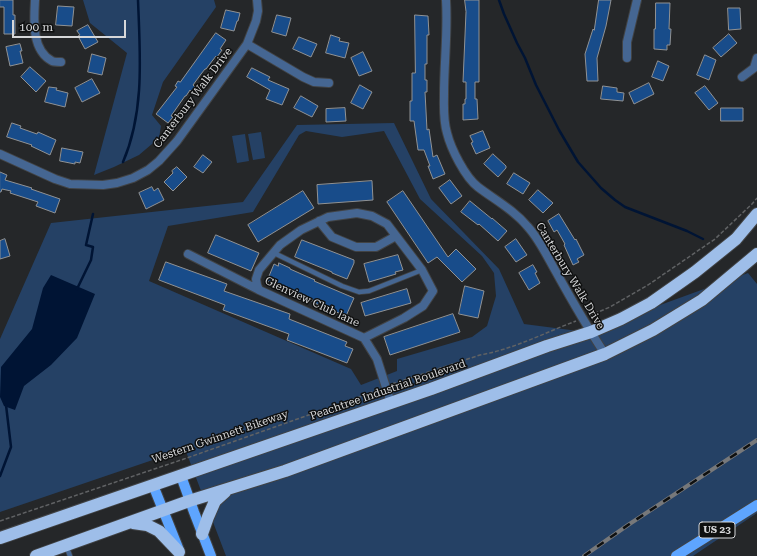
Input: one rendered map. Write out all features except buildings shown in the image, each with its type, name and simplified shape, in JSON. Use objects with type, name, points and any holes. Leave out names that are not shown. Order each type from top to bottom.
[{"type":"highway","name":"Peachtree Industrial Boulevard","points":[[0,538],[391,403],[547,346],[591,332],[621,319],[650,303],[695,272],[736,239],[757,214]]},
{"type":"highway","points":[[36,556],[68,551],[130,523],[189,501],[292,468],[605,354],[653,330],[702,300],[757,254]]},
{"type":"highway","points":[[202,534],[216,501],[229,489]]},
{"type":"highway","points":[[130,523],[147,525],[159,531],[180,554]]},
{"type":"main road","points":[[181,476],[189,501],[211,556]]},
{"type":"main road","points":[[153,485],[180,554]]},
{"type":"main road","name":"US 23","points":[[676,556],[757,505]]},
{"type":"street","points":[[34,0],[33,23],[38,46],[44,55],[53,61],[61,62]]},
{"type":"street","name":"Canterbury Walk Drive","points":[[0,154],[55,179],[70,184],[90,186],[117,183],[133,178],[148,170],[159,161],[177,141],[247,44],[256,21],[258,11],[257,0]]},
{"type":"street","name":"Canterbury Walk Drive","points":[[446,0],[447,16],[444,119],[447,134],[455,155],[477,186],[516,214],[529,227],[540,243],[582,318],[605,354]]},
{"type":"street","points":[[627,58],[627,42],[637,0]]},
{"type":"street","points":[[247,44],[303,77],[314,82],[329,83]]},
{"type":"street","points":[[742,77],[754,68],[757,58]]},
{"type":"street","points":[[259,290],[256,279],[259,270],[280,245],[301,230],[328,217],[357,213],[372,216],[387,224],[422,270],[433,292],[423,306],[404,318],[364,338]]},
{"type":"street","points":[[319,221],[332,236],[356,247],[376,247],[396,236]]},
{"type":"street","name":"Glenview Club lane","points":[[188,254],[259,290],[364,338],[377,359],[391,403]]},
{"type":"lane","points":[[274,253],[342,286],[360,292],[369,291],[422,270]]},
{"type":"path","name":"Western Gwinnett Bikeway","points":[[0,521],[184,458],[386,386],[480,355],[492,353],[537,337],[610,307],[648,285],[715,239],[757,198]]},
{"type":"shaded area","points":[[83,0],[214,0],[216,7],[163,82],[152,115],[161,126],[159,138],[139,155],[94,175],[127,53],[90,23]]},
{"type":"shaded area","points":[[394,123],[431,199],[499,269],[524,324],[586,332],[748,273],[757,284],[757,513],[693,556],[226,556],[185,449],[0,512],[0,339],[51,223],[243,202],[297,125]],"holes":[[[306,131],[342,137],[384,131],[420,199],[482,256],[494,273],[496,296],[487,326],[472,337],[397,359],[397,371],[361,385],[351,369],[149,281],[168,226],[253,212],[299,135]]]},
{"type":"shaded area","points":[[261,132],[265,158],[253,160],[248,134]]},
{"type":"shaded area","points":[[245,134],[249,161],[237,163],[232,136]]},
{"type":"shaded area","points":[[51,275],[95,294],[77,338],[51,365],[24,386],[15,410],[4,406],[0,397],[1,367],[32,329],[43,288]]},
{"type":"waterway","points":[[123,162],[135,123],[140,82],[138,0]]},
{"type":"waterway","points":[[499,0],[536,85],[559,130],[578,162],[601,188],[625,207],[687,231],[703,239]]},
{"type":"waterway","points":[[77,289],[91,260],[93,247],[86,245],[93,214]]},
{"type":"waterway","points":[[0,476],[11,447],[6,405]]},
{"type":"railway","points":[[584,556],[628,525],[757,440]]}]
